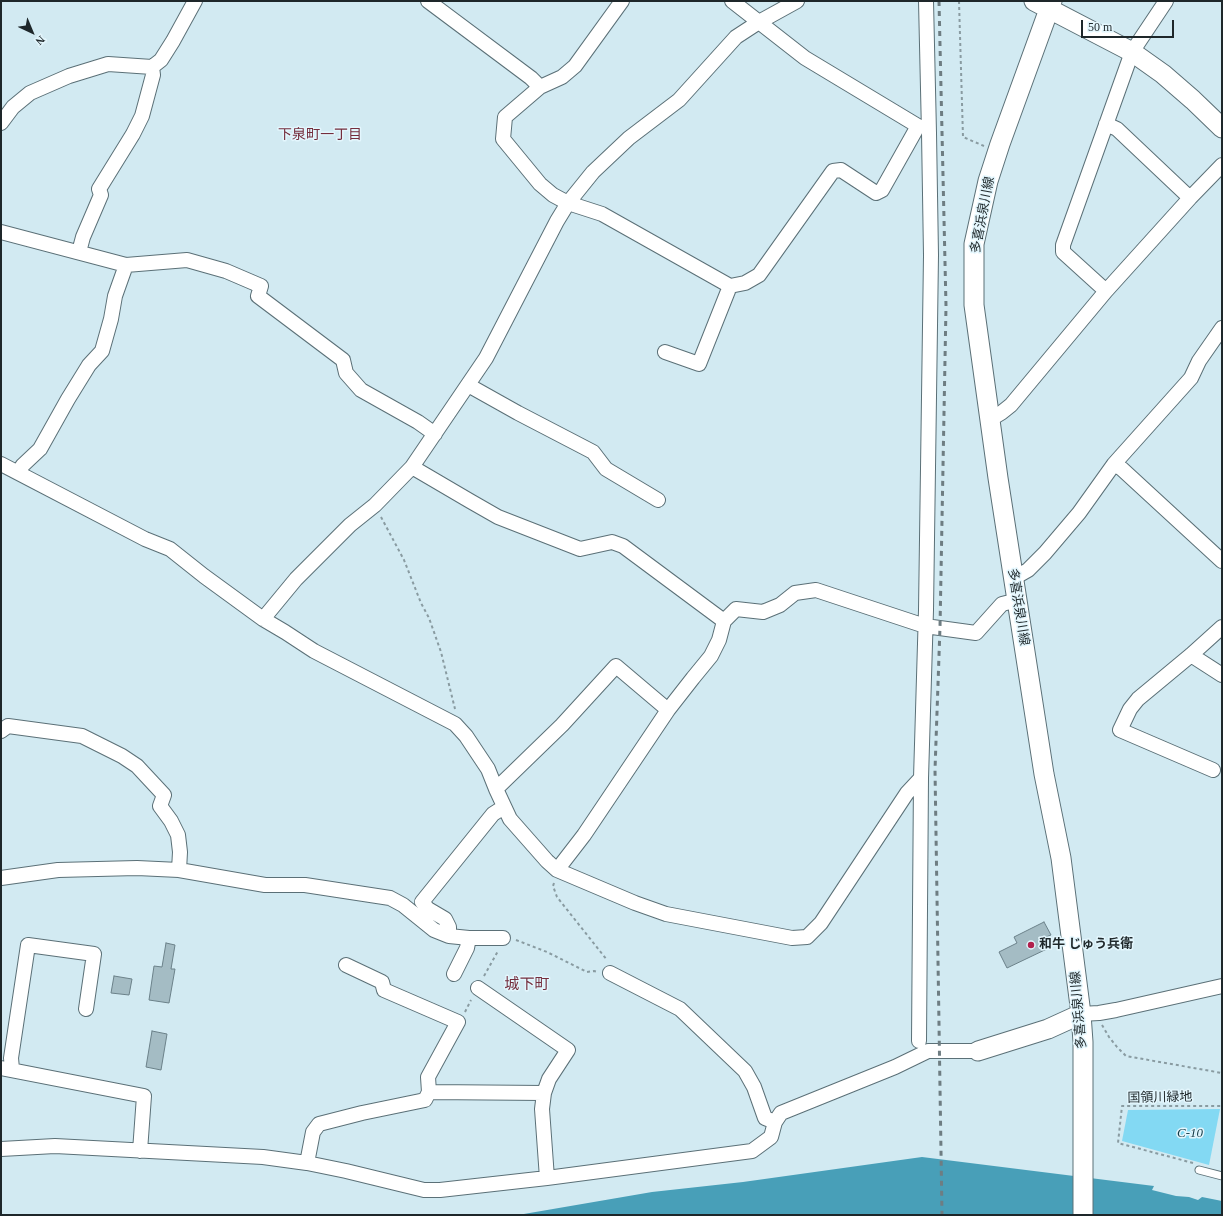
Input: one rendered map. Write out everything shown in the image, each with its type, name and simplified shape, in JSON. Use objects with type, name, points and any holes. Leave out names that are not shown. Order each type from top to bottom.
[{"type":"main road","name":"多喜浜泉川線","points":[[1045,3],[988,181],[974,244],[974,305],[1044,774],[1090,1014],[1083,1042],[1083,1215]]},
{"type":"main road","points":[[1045,3],[1132,52],[1163,74],[1194,100],[1222,128]]},
{"type":"main road","points":[[978,1051],[1090,1014]]},
{"type":"street","points":[[1,123],[13,107],[30,93],[69,76],[108,64],[152,67],[161,60],[195,1]]},
{"type":"street","points":[[428,1],[540,86]]},
{"type":"street","points":[[622,1],[574,66],[562,77],[540,86],[505,117],[503,139],[540,184],[553,195],[568,203],[602,214],[730,286],[745,283],[759,275],[833,172],[841,170],[876,193],[882,190],[924,129]]},
{"type":"street","points":[[732,1],[805,58],[924,129]]},
{"type":"street","points":[[263,619],[296,579],[350,525],[375,505],[412,467],[486,358],[541,249],[568,203],[593,172],[629,138],[679,100],[736,37],[758,22],[797,1]]},
{"type":"street","points":[[919,1041],[921,778],[931,255],[924,129],[926,1]]},
{"type":"street","points":[[1106,290],[1063,252],[1063,245],[1132,52],[1166,1]]},
{"type":"street","points":[[79,252],[83,237],[101,195],[99,189],[133,134],[142,116],[153,75],[152,67]]},
{"type":"street","points":[[1106,124],[1117,129],[1190,198]]},
{"type":"street","points":[[991,419],[1011,405],[1106,290],[1222,165]]},
{"type":"street","points":[[1,232],[126,265],[186,260],[226,271],[261,286],[258,296],[342,360],[346,373],[361,390],[418,422],[435,434]]},
{"type":"street","points":[[18,472],[23,465],[40,449],[68,398],[89,365],[102,351],[111,319],[115,296],[126,265]]},
{"type":"street","points":[[665,352],[699,364],[730,286]]},
{"type":"street","points":[[1014,578],[1028,570],[1045,553],[1079,513],[1114,464],[1191,378],[1199,361],[1222,328]]},
{"type":"street","points":[[468,385],[518,414],[594,452],[606,469],[658,500]]},
{"type":"street","points":[[1,464],[145,539],[170,549],[263,619],[314,651],[455,724],[466,736],[488,769],[510,819],[547,861],[557,870],[666,914],[792,938],[807,936],[821,923],[907,793],[921,778]]},
{"type":"street","points":[[1114,464],[1222,561]]},
{"type":"street","points":[[412,467],[498,516],[580,548],[612,542],[623,546],[724,621]]},
{"type":"street","points":[[557,870],[584,835],[668,710],[711,656],[719,640],[724,621],[736,609],[763,612],[780,605],[795,593],[816,590],[925,626],[976,633],[1002,604],[1018,600]]},
{"type":"street","points":[[1213,770],[1120,730],[1130,709],[1138,699],[1222,627]]},
{"type":"street","points":[[1191,655],[1222,674]]},
{"type":"street","points":[[496,789],[562,725],[616,666],[668,710]]},
{"type":"street","points":[[1,731],[8,726],[82,736],[122,756],[137,766],[164,795],[160,806],[171,821],[178,835],[180,870]]},
{"type":"street","points":[[449,936],[449,927],[445,919],[428,909],[422,902],[493,814],[504,806]]},
{"type":"street","points":[[1,878],[58,870],[137,868],[180,870],[265,885],[305,885],[390,898],[403,905],[434,930],[449,936],[469,938],[503,938]]},
{"type":"street","points":[[454,974],[467,948],[469,938]]},
{"type":"street","points":[[86,1009],[94,954],[28,945],[11,1058],[7,1069],[61,1081],[144,1096],[140,1151]]},
{"type":"street","points":[[307,1163],[313,1132],[319,1124],[362,1113],[425,1100],[429,1092],[428,1077],[458,1022],[384,990],[382,982],[346,965]]},
{"type":"street","points":[[610,973],[680,1009],[745,1071],[754,1087],[765,1118],[775,1122]]},
{"type":"street","points":[[1090,1014],[1222,986]]},
{"type":"street","points":[[478,988],[568,1050],[549,1079],[544,1093],[542,1109],[547,1178]]},
{"type":"street","points":[[1,1150],[55,1146],[263,1157],[346,1170],[424,1190],[440,1190],[547,1178],[752,1151],[771,1137],[775,1122],[781,1113],[895,1067],[928,1051],[978,1051]]},
{"type":"street","points":[[429,1092],[544,1093]]},
{"type":"lane","points":[[1199,1168],[1222,1176]]},
{"type":"path","points":[[959,1],[963,137],[997,152]]},
{"type":"path","points":[[375,505],[404,560],[421,603],[429,618],[441,652],[456,716],[455,724]]},
{"type":"path","points":[[503,938],[511,938],[532,945],[587,972],[594,971],[610,973],[609,964],[601,951],[557,897],[553,886],[557,870]]},
{"type":"path","points":[[1090,1014],[1102,1024],[1109,1037],[1126,1056],[1222,1073]]},
{"type":"path","name":"国領川緑地","points":[[1199,1168],[1118,1143],[1122,1106],[1222,1106]]},
{"type":"green space","name":"C-10","points":[[1220,1109],[1209,1165],[1122,1141],[1128,1110]]},
{"type":"shaded area","points":[[922,1157],[1154,1186],[1152,1190],[1176,1196],[1189,1197],[1198,1200],[1202,1197],[1222,1201],[1222,1215],[518,1215],[652,1192],[743,1182]]},
{"type":"building","name":"和牛 じゅう兵衛","points":[[1044,922],[1051,935],[1046,937],[1051,947],[1007,968],[999,952],[1017,943],[1014,937]]},
{"type":"building","points":[[166,943],[175,945],[171,969],[175,969],[169,1003],[149,1000],[154,966],[162,967]]},
{"type":"building","points":[[114,976],[132,979],[129,995],[111,993]]},
{"type":"building","points":[[152,1031],[167,1034],[161,1070],[146,1067]]},
{"type":"railway","points":[[939,1],[946,306],[940,627],[935,770],[942,1215]]},
{"type":"place","name":"和牛 じゅう兵衛","points":[[1031,945]]},
{"type":"district","name":"下泉町一丁目","points":[[320,135]]},
{"type":"district","name":"城下町","points":[[527,985]]}]
